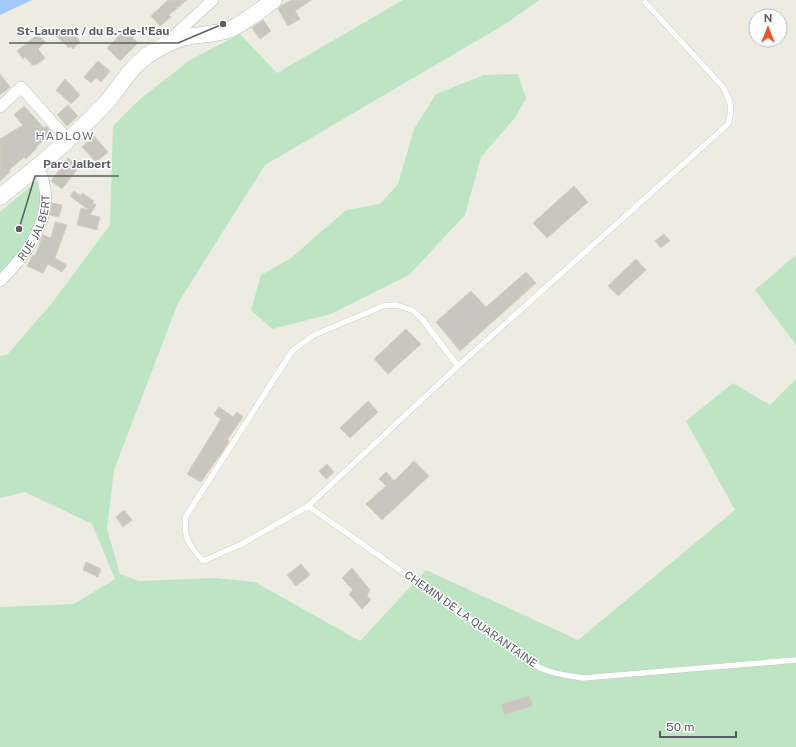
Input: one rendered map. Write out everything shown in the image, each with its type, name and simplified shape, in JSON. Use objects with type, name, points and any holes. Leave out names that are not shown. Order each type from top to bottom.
[{"type":"street","points":[[0,197],[68,140],[105,104],[136,65],[166,44],[213,0]]},
{"type":"street","points":[[166,44],[192,36],[231,29],[274,0]]},
{"type":"street","points":[[0,107],[21,87],[68,140]]},
{"type":"street","name":"RUE JALBERT","points":[[0,281],[23,256],[34,238],[42,219],[46,201],[45,185],[43,176],[37,166]]},
{"type":"lane","points":[[458,366],[422,319],[412,310],[396,305],[383,306],[314,335],[292,351],[186,516],[186,535],[190,547],[203,561],[242,544],[308,506],[458,366],[728,124],[731,113],[731,102],[723,87],[645,2]]},
{"type":"lane","name":"CHEMIN DE LA QUARANTAINE","points":[[308,506],[540,668],[552,673],[583,678],[796,660]]},
{"type":"green space","points":[[403,0],[539,0],[507,23],[265,165],[178,303],[114,470],[107,529],[120,574],[139,581],[214,578],[255,582],[360,641],[426,570],[578,640],[735,510],[686,421],[733,383],[770,405],[796,379],[796,747],[0,747],[0,607],[74,604],[115,579],[92,524],[25,492],[0,498],[0,356],[7,355],[52,303],[110,225],[113,126],[140,99],[190,60],[240,34],[277,73]]},
{"type":"green space","points":[[518,74],[526,99],[514,119],[481,157],[465,215],[409,275],[331,314],[272,329],[251,310],[261,275],[291,258],[346,210],[380,204],[398,184],[414,129],[436,94],[484,75]]},
{"type":"green space","points":[[43,176],[42,219],[0,281],[0,212]]},
{"type":"green space","points":[[796,255],[796,345],[755,290]]},
{"type":"water","points":[[0,0],[32,0],[0,15]]},
{"type":"building","points":[[168,0],[187,0],[169,15],[171,17],[160,26],[151,16]]},
{"type":"building","points":[[291,0],[311,0],[295,11],[300,19],[288,26],[278,9]]},
{"type":"building","points":[[263,20],[271,31],[260,39],[252,28]]},
{"type":"building","points":[[62,28],[65,32],[68,29],[79,39],[78,41],[80,42],[73,49],[70,46],[69,48],[55,35]]},
{"type":"building","points":[[125,30],[138,43],[120,61],[107,48]]},
{"type":"building","points":[[38,34],[45,42],[38,49],[45,58],[33,66],[25,57],[23,59],[17,51]]},
{"type":"building","points":[[98,61],[110,71],[101,82],[96,78],[91,83],[84,77]]},
{"type":"building","points":[[0,74],[10,87],[0,95]]},
{"type":"building","points":[[65,79],[80,95],[71,104],[56,90]]},
{"type":"building","points":[[68,105],[78,116],[67,126],[57,115]]},
{"type":"building","points":[[24,106],[44,128],[46,126],[52,133],[36,147],[37,148],[26,159],[24,157],[9,170],[10,172],[0,181],[0,139],[23,125],[14,115]]},
{"type":"building","points":[[94,136],[108,152],[96,162],[82,147]]},
{"type":"building","points":[[68,158],[79,167],[62,189],[51,181]]},
{"type":"building","points":[[574,186],[588,202],[547,238],[533,223]]},
{"type":"building","points":[[74,191],[81,196],[82,193],[94,201],[92,203],[96,205],[90,215],[100,217],[97,230],[77,225],[81,208],[89,210],[70,196]]},
{"type":"building","points":[[52,203],[62,205],[59,217],[50,215]]},
{"type":"building","points":[[55,222],[67,225],[55,258],[67,265],[62,272],[48,264],[43,273],[27,266],[33,255],[35,256],[43,235],[51,238]]},
{"type":"building","points":[[664,234],[670,241],[661,248],[655,241]]},
{"type":"building","points":[[636,259],[646,270],[618,296],[608,286]]},
{"type":"building","points":[[526,272],[536,283],[460,351],[436,322],[471,291],[486,307]]},
{"type":"building","points":[[406,329],[421,344],[388,374],[374,359]]},
{"type":"building","points":[[368,401],[378,412],[350,438],[340,428]]},
{"type":"building","points":[[219,407],[233,417],[237,412],[243,417],[227,440],[229,441],[227,445],[201,482],[187,474],[221,419],[214,414]]},
{"type":"building","points":[[414,461],[429,476],[382,520],[366,504],[386,486],[379,479],[386,472],[394,481]]},
{"type":"building","points":[[327,464],[334,472],[326,479],[319,471]]},
{"type":"building","points":[[124,510],[132,520],[123,527],[116,517]]},
{"type":"building","points":[[86,562],[101,569],[98,577],[83,570]]},
{"type":"building","points":[[301,564],[310,575],[296,586],[287,575]]},
{"type":"building","points":[[352,568],[370,590],[367,596],[371,600],[362,609],[349,594],[353,590],[342,578]]},
{"type":"building","points":[[529,696],[533,706],[504,715],[501,704]]},
{"type":"place","name":"St-Laurent / du B.-de-l'Eau","points":[[223,24]]},
{"type":"place","name":"Parc Jalbert","points":[[19,229]]},
{"type":"district","name":"HADLOW","points":[[65,136]]}]
